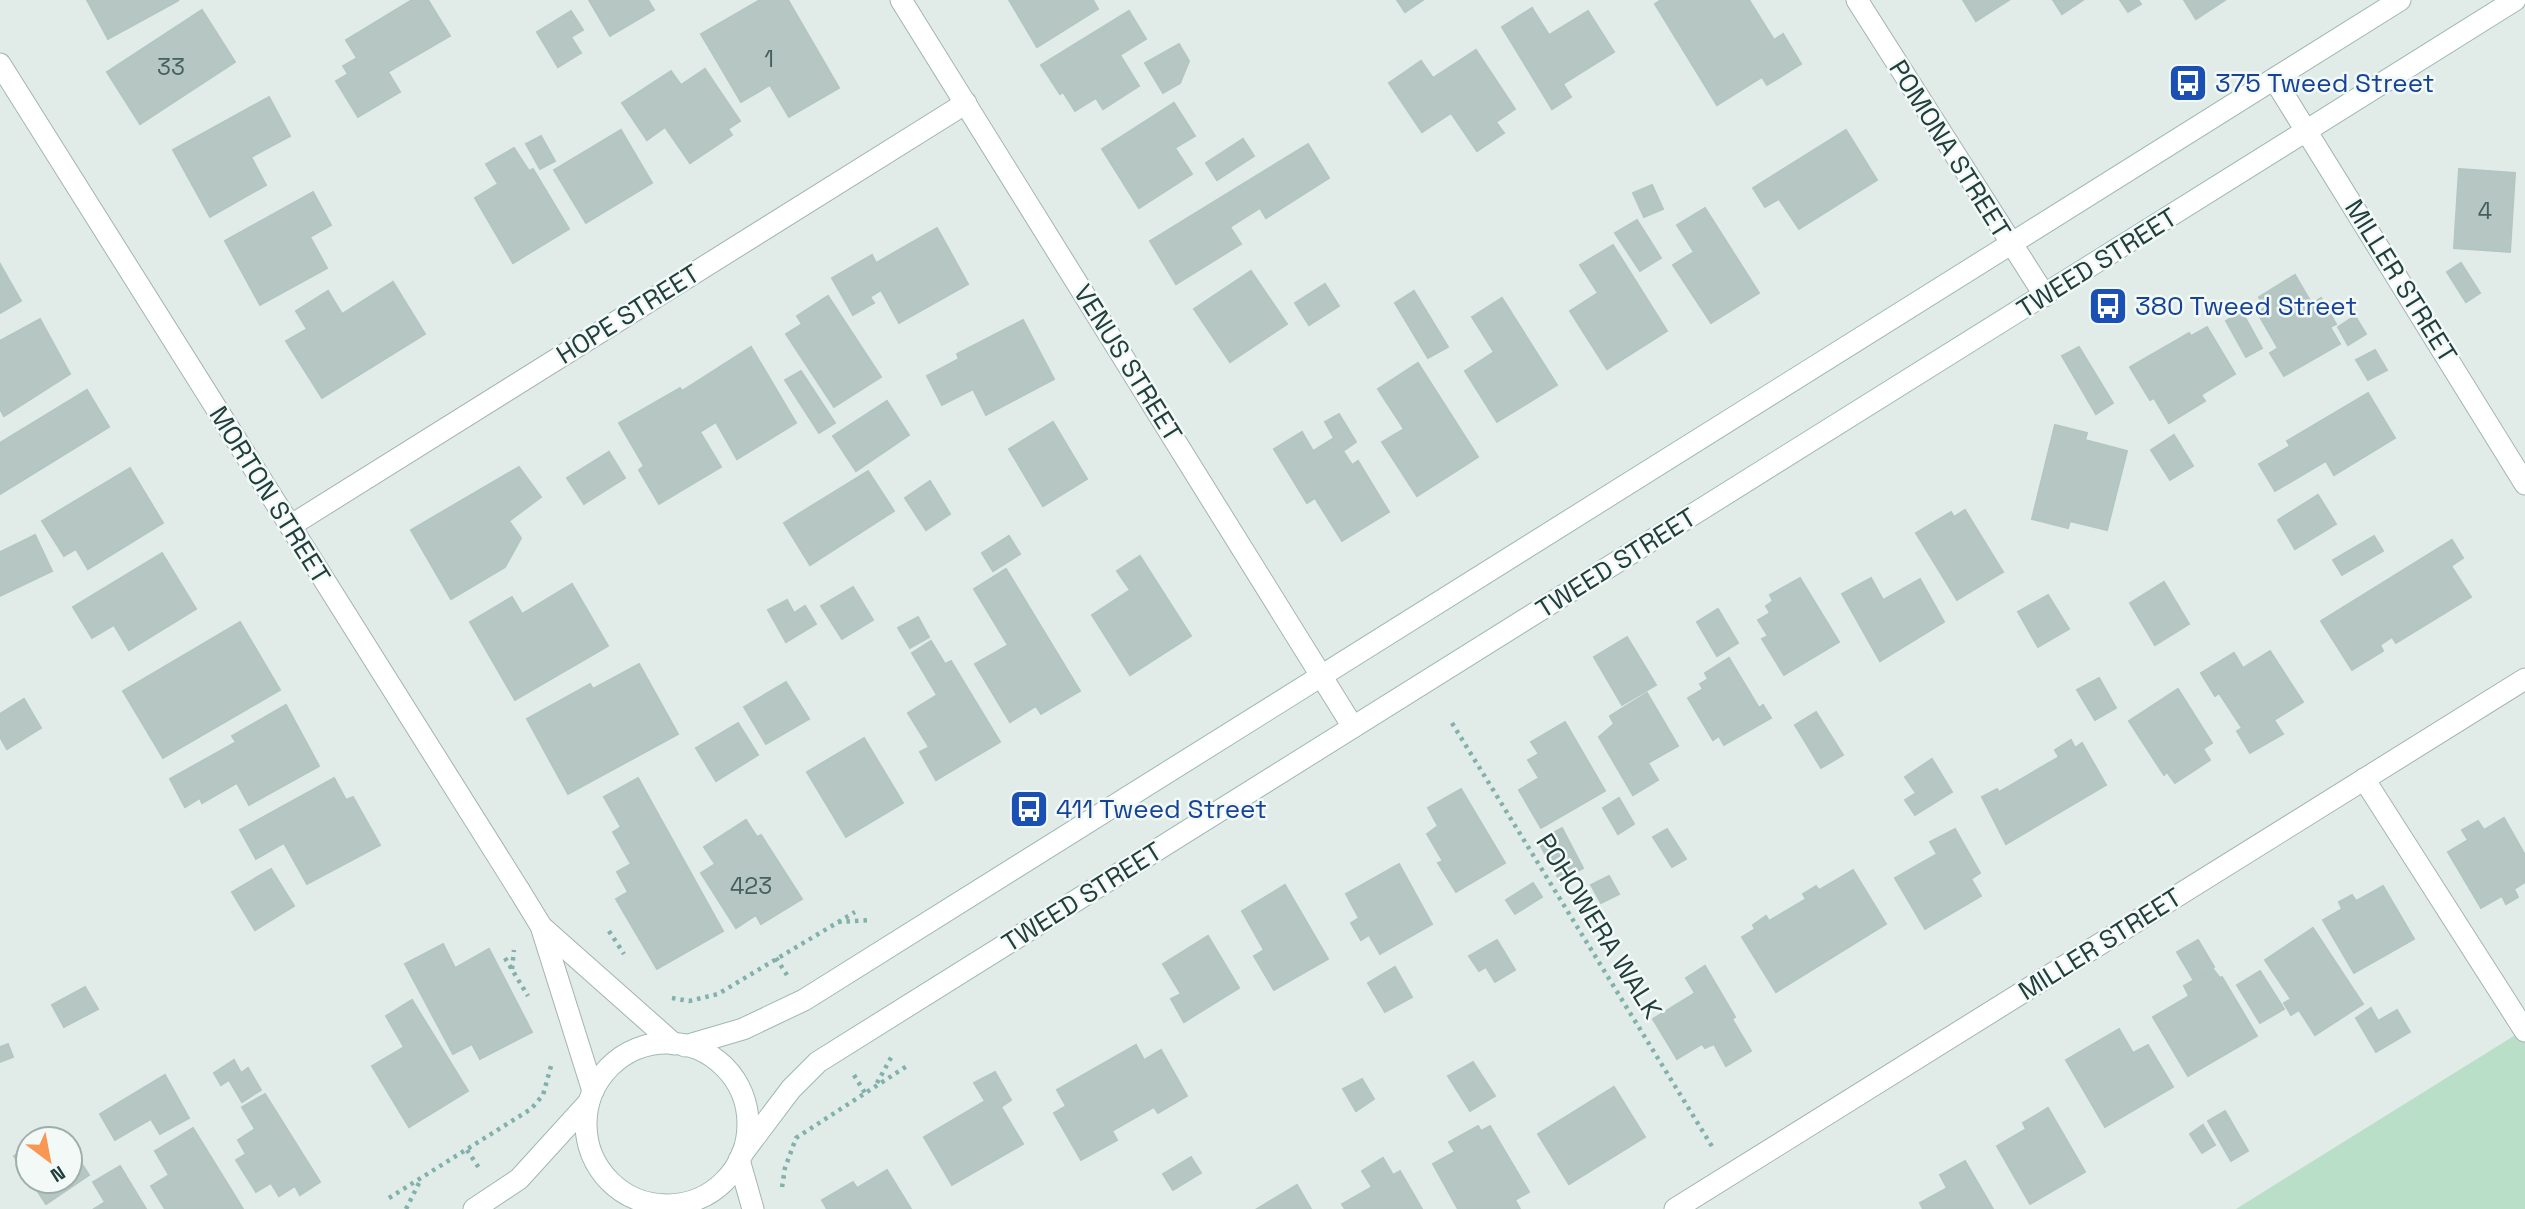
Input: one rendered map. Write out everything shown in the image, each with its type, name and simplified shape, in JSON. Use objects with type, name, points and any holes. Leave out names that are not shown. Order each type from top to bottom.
[{"type":"street","name":"VENUS STREET","points":[[901,0],[1353,727]]},
{"type":"street","name":"POMONA STREET","points":[[1857,0],[2045,296]]},
{"type":"street","points":[[474,1209],[519,1179],[591,1096],[605,1073],[621,1058],[652,1045],[679,1045],[743,1029],[804,1000],[2400,0]]},
{"type":"street","name":"TWEED STREET","points":[[740,1157],[791,1089],[818,1062],[2515,0]]},
{"type":"street","name":"MORTON STREET","points":[[0,64],[541,926],[591,1096]]},
{"type":"street","name":"MILLER STREET","points":[[2274,79],[2525,484]]},
{"type":"street","name":"HOPE STREET","points":[[290,526],[966,103]]},
{"type":"street","name":"MILLER STREET","points":[[1675,1209],[2525,679]]},
{"type":"street","points":[[2364,779],[2525,1031]]},
{"type":"street","name":"MORTON STREET","points":[[541,926],[679,1045]]},
{"type":"street","points":[[638,1209],[693,1200],[707,1194],[726,1179],[740,1157],[748,1120],[738,1087],[716,1060],[679,1045]]},
{"type":"street","points":[[591,1096],[587,1135],[593,1156],[603,1174],[628,1196],[663,1206]]},
{"type":"street","points":[[740,1157],[753,1209]]},
{"type":"path","name":"POHOWERA WALK","points":[[1452,723],[1713,1148]]},
{"type":"path","points":[[667,997],[689,1001],[703,1000],[718,994],[855,912]]},
{"type":"path","points":[[833,923],[850,921]]},
{"type":"path","points":[[609,932],[629,964]]},
{"type":"path","points":[[505,958],[531,1002]]},
{"type":"path","points":[[776,958],[792,982]]},
{"type":"path","points":[[512,970],[513,960]]},
{"type":"path","points":[[876,1086],[889,1060]]},
{"type":"path","points":[[389,1198],[531,1109],[543,1095],[551,1062]]},
{"type":"path","points":[[782,1199],[785,1168],[796,1138],[906,1066]]},
{"type":"path","points":[[852,1072],[865,1093]]},
{"type":"path","points":[[467,1150],[484,1176]]},
{"type":"path","points":[[406,1209],[421,1179]]},
{"type":"green space","points":[[2525,1029],[2525,1209],[2236,1209]]},
{"type":"building","points":[[87,0],[179,0],[108,39]]},
{"type":"building","points":[[412,0],[428,0],[450,36],[388,72],[400,92],[358,117],[336,81],[348,74],[343,66],[357,58],[346,40]]},
{"type":"building","points":[[589,0],[648,0],[654,10],[610,36]]},
{"type":"building","points":[[760,0],[788,0],[839,88],[789,117],[770,85],[741,102],[701,34]]},
{"type":"building","points":[[1009,0],[1093,0],[1098,9],[1037,47]]},
{"type":"building","points":[[1397,0],[1423,0],[1405,12]]},
{"type":"building","points":[[1661,0],[1749,0],[1774,40],[1783,34],[1801,64],[1767,85],[1762,77],[1717,105],[1655,4]]},
{"type":"building","points":[[1963,0],[2009,0],[1976,21]]},
{"type":"building","points":[[2053,0],[2083,0],[2062,14]]},
{"type":"building","points":[[2120,0],[2138,0],[2141,4],[2128,12]]},
{"type":"building","points":[[2184,0],[2225,0],[2196,19]]},
{"type":"building","points":[[1532,8],[1549,35],[1588,11],[1614,52],[1563,84],[1571,97],[1552,109],[1502,27]]},
{"type":"building","points":[[202,10],[235,62],[140,124],[107,72]]},
{"type":"building","points":[[571,11],[583,30],[571,37],[581,53],[558,67],[537,32]]},
{"type":"building","points":[[1129,11],[1146,39],[1120,55],[1139,86],[1103,109],[1096,98],[1075,111],[1041,65]]},
{"type":"building","points":[[1179,44],[1189,61],[1180,83],[1163,93],[1145,63]]},
{"type":"building","points":[[1476,50],[1515,109],[1496,122],[1504,133],[1477,151],[1451,113],[1422,132],[1389,83],[1421,61],[1433,78]]},
{"type":"building","points":[[705,69],[740,121],[728,129],[732,135],[690,163],[665,127],[647,140],[622,103],[671,71],[681,85]]},
{"type":"building","points":[[269,97],[290,136],[251,157],[266,185],[210,217],[173,150]]},
{"type":"building","points":[[1174,103],[1195,136],[1175,148],[1192,174],[1139,208],[1102,149]]},
{"type":"building","points":[[621,130],[652,183],[586,223],[554,170]]},
{"type":"building","points":[[1846,130],[1877,180],[1799,229],[1779,199],[1765,207],[1753,188]]},
{"type":"building","points":[[541,136],[555,161],[540,169],[526,144]]},
{"type":"building","points":[[1243,139],[1254,156],[1217,180],[1206,163]]},
{"type":"building","points":[[1308,144],[1329,178],[1266,218],[1260,208],[1230,227],[1241,244],[1176,284],[1150,241]]},
{"type":"building","points":[[514,148],[529,171],[533,169],[569,229],[513,263],[475,198],[498,184],[486,164]]},
{"type":"building","points":[[2459,169],[2515,173],[2510,252],[2454,248]]},
{"type":"building","points":[[1652,185],[1663,209],[1644,217],[1633,193]]},
{"type":"building","points":[[313,192],[331,225],[310,237],[327,268],[260,305],[225,241]]},
{"type":"building","points":[[1705,208],[1759,293],[1711,323],[1673,265],[1694,252],[1677,225]]},
{"type":"building","points":[[1637,220],[1661,258],[1640,271],[1615,233]]},
{"type":"building","points":[[937,228],[968,284],[899,323],[881,290],[870,297],[874,303],[853,315],[832,278],[872,255],[876,263]]},
{"type":"building","points":[[1613,245],[1667,331],[1607,369],[1570,311],[1598,293],[1580,265]]},
{"type":"building","points":[[2461,263],[2480,293],[2466,302],[2447,272]]},
{"type":"building","points":[[0,264],[21,301],[0,313]]},
{"type":"building","points":[[1251,271],[1287,324],[1230,362],[1194,309]]},
{"type":"building","points":[[2295,275],[2312,304],[2321,298],[2336,324],[2330,327],[2340,344],[2284,376],[2270,353],[2278,348],[2257,312],[2265,308],[2259,297]]},
{"type":"building","points":[[393,282],[425,334],[322,398],[286,341],[307,329],[296,311],[328,291],[342,314]]},
{"type":"building","points":[[1325,284],[1339,306],[1309,325],[1295,303]]},
{"type":"building","points":[[1414,291],[1448,347],[1428,358],[1395,303]]},
{"type":"building","points":[[828,296],[881,377],[834,407],[786,334],[802,324],[797,316]]},
{"type":"building","points":[[1502,298],[1557,385],[1497,422],[1465,371],[1494,352],[1472,317]]},
{"type":"building","points":[[2242,312],[2262,348],[2246,357],[2226,321]]},
{"type":"building","points":[[2355,316],[2366,334],[2348,345],[2338,327]]},
{"type":"building","points":[[40,319],[70,374],[4,416],[0,409],[0,341]]},
{"type":"building","points":[[1023,320],[1054,379],[986,415],[973,389],[942,405],[927,376],[959,359],[957,354]]},
{"type":"building","points":[[2207,327],[2235,374],[2201,395],[2205,401],[2169,423],[2154,398],[2150,400],[2130,367],[2189,333],[2191,336]]},
{"type":"building","points":[[751,347],[796,423],[737,459],[716,422],[700,432],[721,467],[659,504],[639,470],[644,466],[619,423],[680,388],[682,391]]},
{"type":"building","points":[[2079,347],[2113,403],[2096,414],[2062,356]]},
{"type":"building","points":[[2375,350],[2387,370],[2368,380],[2356,360]]},
{"type":"building","points":[[1418,363],[1478,457],[1417,496],[1382,442],[1404,429],[1378,389]]},
{"type":"building","points":[[801,371],[835,423],[819,433],[785,380]]},
{"type":"building","points":[[87,390],[109,427],[0,494],[0,443]]},
{"type":"building","points":[[2368,393],[2395,438],[2334,475],[2326,461],[2275,491],[2259,464],[2290,446],[2287,441]]},
{"type":"building","points":[[887,401],[909,435],[856,471],[833,436]]},
{"type":"building","points":[[1339,414],[1356,442],[1343,451],[1352,465],[1358,461],[1389,512],[1342,541],[1315,498],[1307,503],[1274,449],[1302,432],[1313,451],[1334,438],[1325,422]]},
{"type":"building","points":[[1053,422],[1087,479],[1043,506],[1009,449]]},
{"type":"building","points":[[2055,425],[2087,433],[2085,440],[2127,451],[2107,530],[2070,521],[2068,528],[2032,519]]},
{"type":"building","points":[[2174,435],[2193,466],[2170,480],[2151,450]]},
{"type":"building","points":[[609,452],[625,478],[584,504],[567,478]]},
{"type":"building","points":[[519,467],[541,497],[509,521],[521,538],[505,567],[451,599],[411,530]]},
{"type":"building","points":[[130,468],[163,523],[88,569],[76,549],[64,556],[42,521]]},
{"type":"building","points":[[868,471],[894,511],[810,565],[784,523]]},
{"type":"building","points":[[930,481],[950,514],[926,530],[905,498]]},
{"type":"building","points":[[2318,495],[2336,524],[2295,549],[2278,520]]},
{"type":"building","points":[[1965,510],[2003,572],[1957,600],[1916,533],[1951,512],[1954,517]]},
{"type":"building","points":[[35,535],[52,571],[0,596],[0,552]]},
{"type":"building","points":[[1009,536],[1020,554],[993,571],[982,553]]},
{"type":"building","points":[[2374,536],[2383,551],[2342,575],[2333,560]]},
{"type":"building","points":[[2452,540],[2463,558],[2451,566],[2471,597],[2396,643],[2392,637],[2380,645],[2383,651],[2352,670],[2321,621]]},
{"type":"building","points":[[162,553],[196,609],[129,650],[114,625],[92,638],[73,607]]},
{"type":"building","points":[[1140,556],[1191,636],[1130,675],[1092,615],[1130,590],[1117,571]]},
{"type":"building","points":[[1006,569],[1080,691],[1041,714],[1036,706],[1010,722],[975,664],[1008,645],[974,589]]},
{"type":"building","points":[[1800,578],[1839,642],[1784,675],[1762,639],[1768,636],[1758,620],[1770,613],[1766,606],[1773,601],[1770,595]]},
{"type":"building","points":[[1871,578],[1883,600],[1920,579],[1944,622],[1880,661],[1842,594]]},
{"type":"building","points":[[2164,582],[2189,624],[2155,645],[2130,603]]},
{"type":"building","points":[[572,584],[608,646],[515,700],[470,622],[512,597],[522,614]]},
{"type":"building","points":[[853,587],[873,620],[842,639],[821,606]]},
{"type":"building","points":[[2048,595],[2069,629],[2038,647],[2018,612]]},
{"type":"building","points":[[787,600],[794,613],[805,606],[816,624],[786,642],[768,610]]},
{"type":"building","points":[[1718,609],[1738,643],[1717,656],[1697,622]]},
{"type":"building","points":[[918,617],[929,637],[910,648],[898,628]]},
{"type":"building","points":[[240,622],[280,690],[163,758],[123,691]]},
{"type":"building","points":[[1627,637],[1656,685],[1622,705],[1594,657]]},
{"type":"building","points":[[931,641],[945,664],[951,661],[1000,742],[936,780],[920,752],[929,747],[908,713],[937,695],[912,653]]},
{"type":"building","points":[[2270,651],[2303,702],[2274,720],[2283,734],[2250,753],[2237,731],[2242,728],[2219,693],[2215,696],[2201,673],[2234,653],[2243,668]]},
{"type":"building","points":[[1729,658],[1759,708],[1763,705],[1771,718],[1724,745],[1719,736],[1713,740],[1688,698],[1703,689],[1700,684],[1708,679],[1705,673]]},
{"type":"building","points":[[639,664],[678,734],[568,794],[527,719],[590,684],[593,689]]},
{"type":"building","points":[[2099,678],[2116,708],[2095,720],[2077,690]]},
{"type":"building","points":[[786,682],[809,719],[766,744],[744,707]]},
{"type":"building","points":[[2178,689],[2212,743],[2203,749],[2210,760],[2175,783],[2167,772],[2164,775],[2129,721]]},
{"type":"building","points":[[1647,693],[1678,746],[1648,763],[1658,780],[1633,795],[1599,737],[1614,724],[1610,716]]},
{"type":"building","points":[[24,699],[41,728],[7,749],[0,737],[0,714]]},
{"type":"building","points":[[286,705],[319,766],[249,805],[237,783],[202,803],[200,798],[185,807],[170,779],[236,742],[232,736]]},
{"type":"building","points":[[1816,712],[1843,755],[1821,768],[1795,725]]},
{"type":"building","points":[[1565,722],[1605,791],[1541,828],[1519,790],[1539,778],[1528,760],[1539,754],[1531,742]]},
{"type":"building","points":[[738,723],[758,755],[716,781],[696,748]]},
{"type":"building","points":[[864,738],[903,803],[846,837],[807,772]]},
{"type":"building","points":[[2071,740],[2075,748],[2082,743],[2106,785],[2006,844],[1982,797],[1997,789],[1999,792],[2059,757],[2055,750]]},
{"type":"building","points":[[1932,759],[1952,792],[1915,815],[1905,800],[1916,793],[1905,777]]},
{"type":"building","points":[[334,778],[346,800],[353,797],[380,845],[307,884],[284,843],[256,859],[240,830]]},
{"type":"building","points":[[638,778],[723,931],[657,969],[616,899],[628,892],[617,872],[631,864],[613,832],[621,827],[604,797]]},
{"type":"building","points":[[1461,789],[1505,863],[1456,892],[1438,863],[1443,861],[1427,834],[1438,826],[1428,808]]},
{"type":"building","points":[[1619,798],[1634,824],[1618,834],[1603,808]]},
{"type":"building","points":[[2504,818],[2525,855],[2525,882],[2514,889],[2518,897],[2506,904],[2502,896],[2481,908],[2448,852],[2468,840],[2462,830],[2478,821],[2484,830]]},
{"type":"building","points":[[746,820],[757,837],[761,835],[802,899],[761,924],[756,915],[736,928],[701,873],[715,864],[704,847]]},
{"type":"building","points":[[1562,828],[1583,868],[1560,881],[1538,841]]},
{"type":"building","points":[[1667,829],[1686,859],[1672,867],[1653,837]]},
{"type":"building","points":[[1955,829],[1980,873],[1971,879],[1981,896],[1925,929],[1895,878],[1937,854],[1930,842]]},
{"type":"building","points":[[1399,864],[1432,924],[1380,954],[1369,935],[1361,940],[1351,923],[1359,918],[1346,894]]},
{"type":"building","points":[[271,869],[294,906],[255,930],[232,892]]},
{"type":"building","points":[[1853,870],[1886,924],[1776,992],[1742,937],[1755,929],[1753,925],[1766,916],[1769,921],[1806,899],[1803,894],[1816,886],[1819,890]]},
{"type":"building","points":[[1609,876],[1619,894],[1601,903],[1591,885]]},
{"type":"building","points":[[1533,883],[1542,897],[1515,914],[1506,900]]},
{"type":"building","points":[[1285,885],[1328,959],[1274,990],[1254,956],[1264,950],[1242,911]]},
{"type":"building","points":[[2383,886],[2414,939],[2354,973],[2323,920],[2342,909],[2339,902],[2352,895],[2356,901]]},
{"type":"building","points":[[2313,928],[2363,1004],[2315,1035],[2299,1010],[2291,1015],[2284,1003],[2291,999],[2265,960]]},
{"type":"building","points":[[1208,936],[1239,988],[1184,1022],[1171,999],[1181,994],[1163,964]]},
{"type":"building","points":[[1497,940],[1515,970],[1495,982],[1486,967],[1479,971],[1469,956]]},
{"type":"building","points":[[2198,940],[2214,967],[2193,979],[2177,952]]},
{"type":"building","points":[[443,944],[455,968],[489,949],[532,1032],[480,1059],[472,1044],[453,1054],[405,964]]},
{"type":"building","points":[[1705,966],[1735,1017],[1732,1019],[1751,1051],[1726,1066],[1714,1044],[1705,1048],[1702,1044],[1677,1059],[1653,1019],[1695,993],[1686,978]]},
{"type":"building","points":[[1395,967],[1412,997],[1385,1012],[1368,983]]},
{"type":"building","points":[[2213,969],[2222,977],[2257,1036],[2188,1076],[2153,1017],[2189,996],[2184,986]]},
{"type":"building","points":[[2260,971],[2284,1009],[2260,1023],[2237,985]]},
{"type":"building","points":[[85,987],[98,1009],[64,1027],[52,1005]]},
{"type":"building","points":[[412,1000],[468,1091],[409,1127],[372,1066],[404,1047],[386,1016]]},
{"type":"building","points":[[2371,1008],[2378,1021],[2397,1010],[2410,1032],[2376,1052],[2356,1018]]},
{"type":"building","points":[[2119,1029],[2133,1053],[2148,1045],[2173,1087],[2105,1127],[2066,1060]]},
{"type":"building","points":[[8,1044],[13,1057],[0,1062],[0,1047]]},
{"type":"building","points":[[1136,1045],[1144,1060],[1161,1050],[1187,1096],[1158,1113],[1154,1107],[1112,1131],[1117,1140],[1081,1160],[1054,1113],[1066,1106],[1057,1090]]},
{"type":"building","points":[[234,1060],[241,1073],[248,1068],[261,1090],[242,1102],[229,1080],[221,1085],[214,1073]]},
{"type":"building","points":[[1473,1062],[1495,1096],[1470,1111],[1448,1076]]},
{"type":"building","points":[[995,1072],[1011,1100],[1001,1107],[1023,1144],[952,1185],[924,1137],[985,1101],[974,1083]]},
{"type":"building","points":[[165,1075],[189,1118],[160,1134],[151,1119],[115,1140],[100,1114]]},
{"type":"building","points":[[1362,1079],[1374,1099],[1356,1111],[1343,1089]]},
{"type":"building","points":[[1614,1087],[1645,1137],[1569,1184],[1538,1134]]},
{"type":"building","points":[[265,1094],[320,1182],[300,1195],[295,1186],[279,1196],[271,1183],[256,1192],[236,1160],[246,1154],[238,1140],[255,1129],[242,1107]]},
{"type":"building","points":[[2048,1108],[2085,1172],[2030,1204],[1997,1146],[2026,1129],[2023,1123]]},
{"type":"building","points":[[2225,1111],[2248,1151],[2231,1161],[2208,1121]]},
{"type":"building","points":[[2203,1125],[2215,1145],[2202,1153],[2190,1134]]},
{"type":"building","points":[[1478,1126],[1481,1131],[1490,1126],[1529,1192],[1515,1200],[1520,1209],[1458,1209],[1433,1164],[1455,1152],[1449,1142]]},
{"type":"building","points":[[193,1128],[243,1209],[165,1209],[151,1186],[169,1175],[155,1151]]},
{"type":"building","points":[[1191,1157],[1201,1173],[1173,1190],[1163,1174]]},
{"type":"building","points":[[1383,1158],[1393,1175],[1400,1171],[1422,1209],[1345,1209],[1342,1204],[1372,1187],[1362,1171]]},
{"type":"building","points":[[1965,1161],[1993,1209],[1923,1209],[1920,1203],[1947,1188],[1940,1175]]},
{"type":"building","points":[[120,1166],[146,1209],[94,1209],[105,1202],[93,1182]]},
{"type":"building","points":[[887,1170],[911,1209],[827,1209],[822,1200],[853,1182],[857,1188]]},
{"type":"building","points":[[1297,1185],[1311,1209],[1257,1209]]},
{"type":"building","points":[[40,1195],[59,1195],[46,1204]]},
{"type":"place","name":"375 Tweed Street","points":[[2188,83]]},
{"type":"place","name":"380 Tweed Street","points":[[2108,306]]},
{"type":"place","name":"411 Tweed Street","points":[[1029,809]]}]
